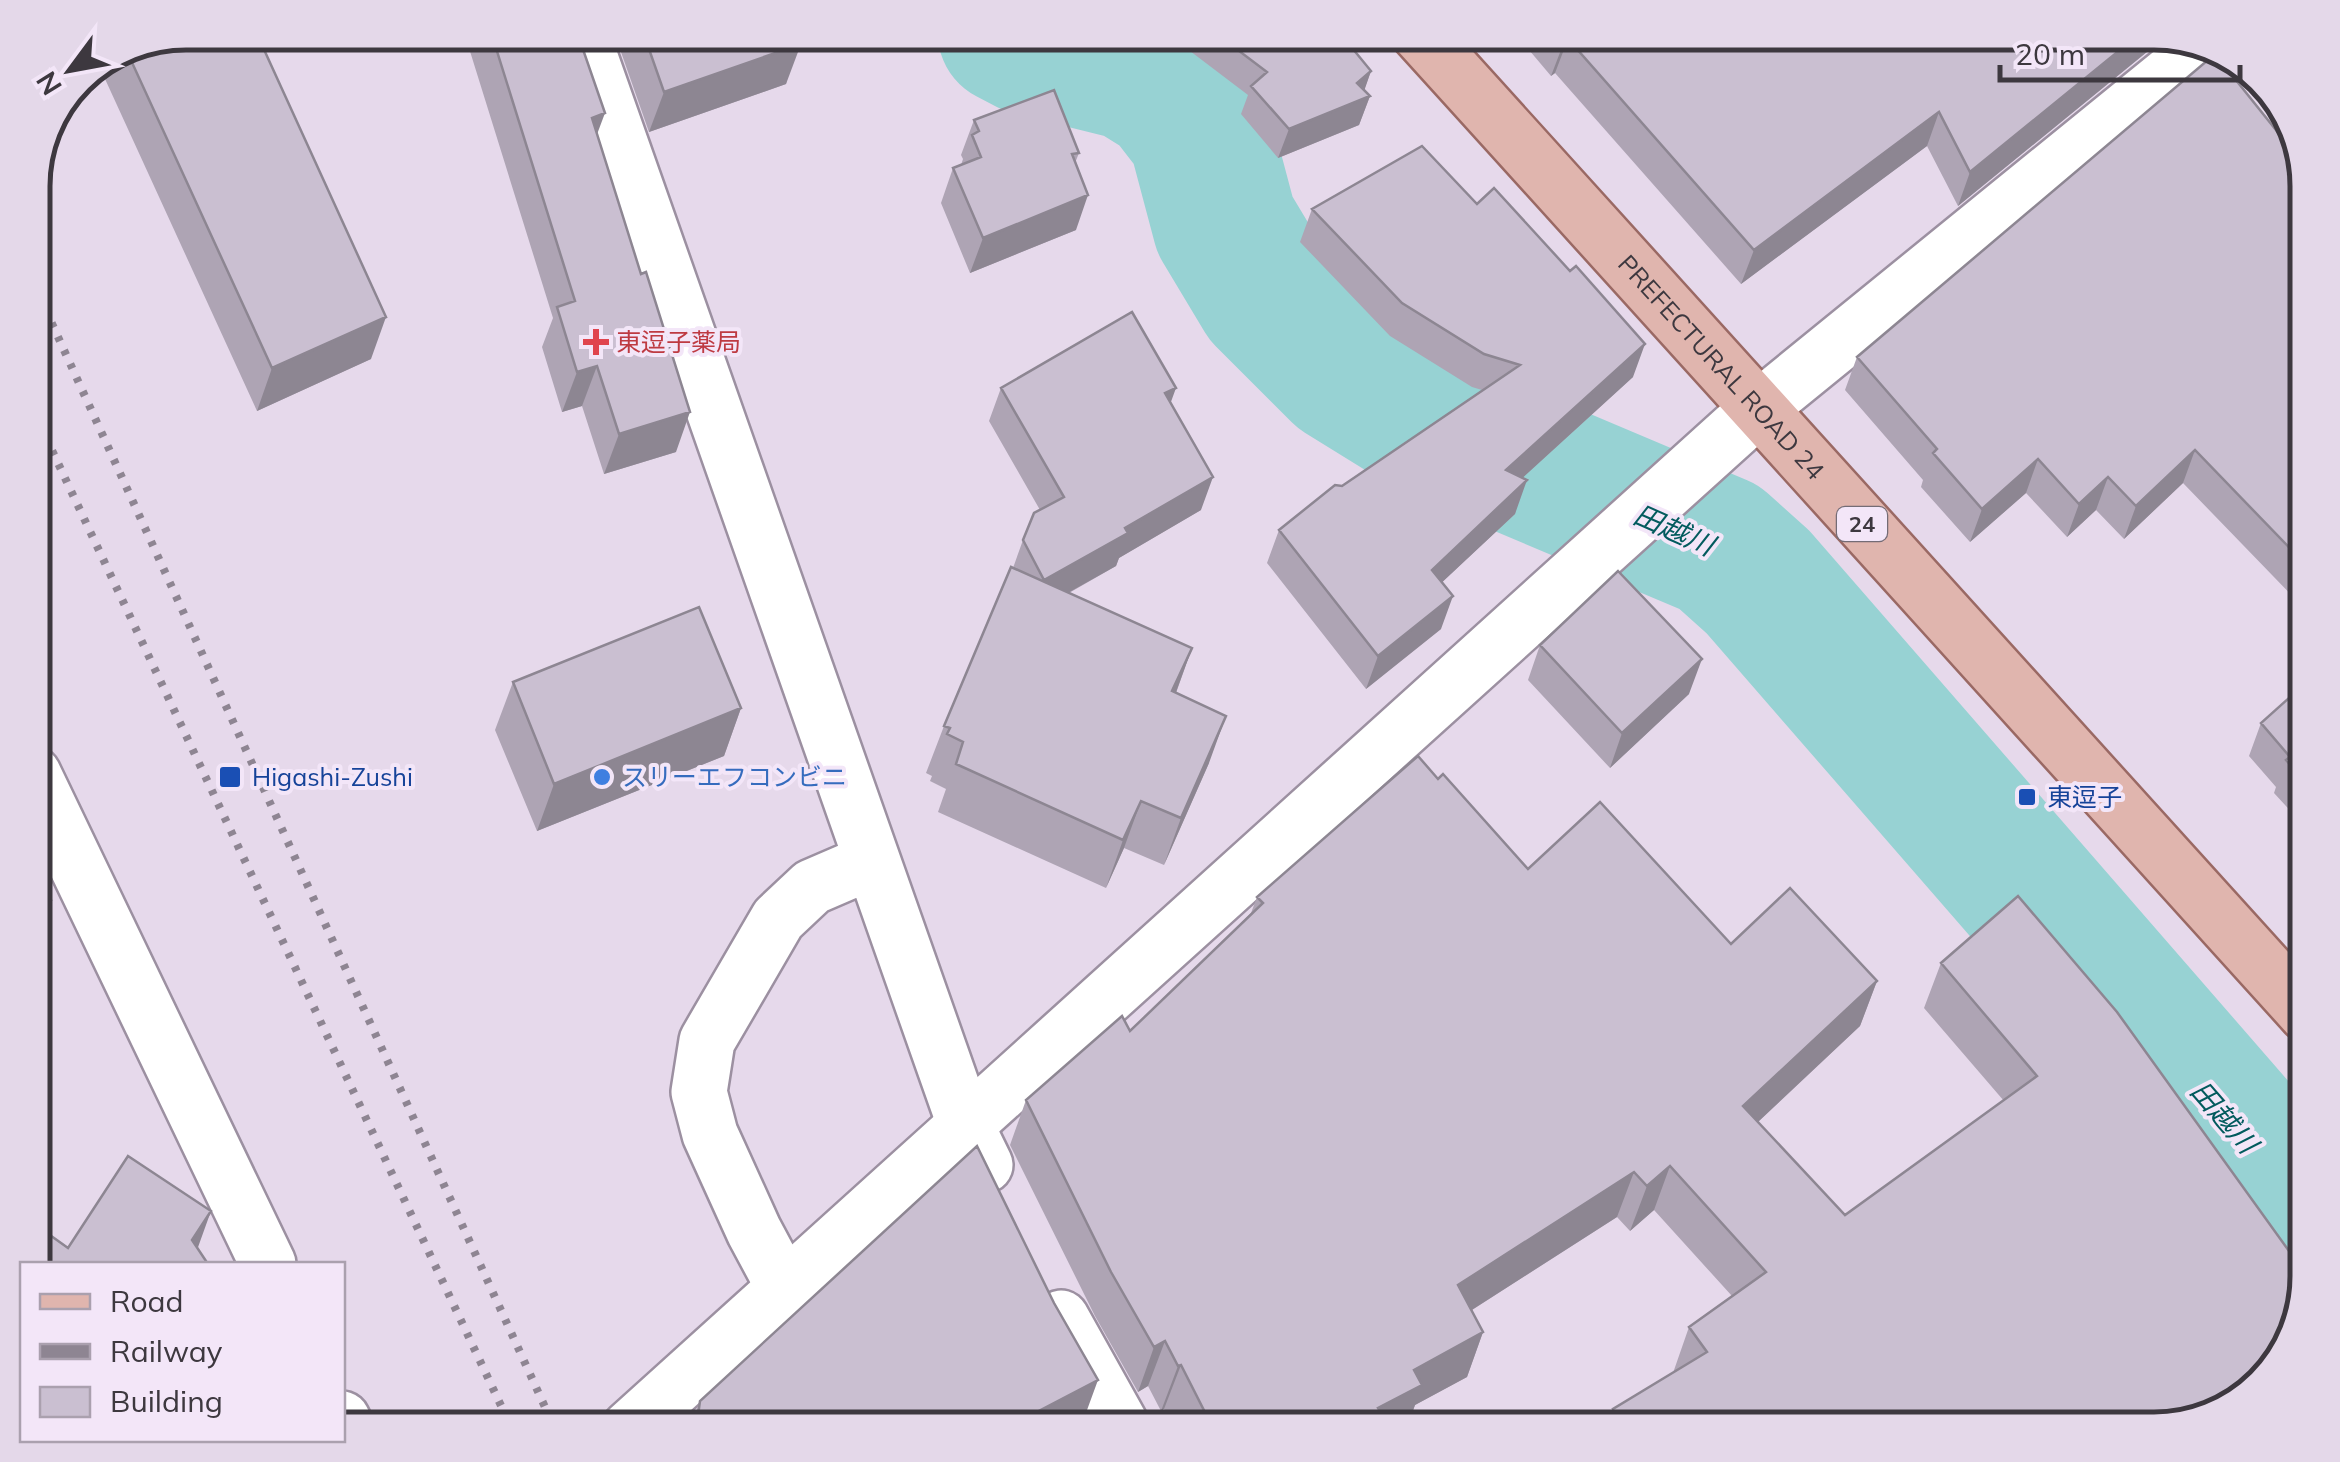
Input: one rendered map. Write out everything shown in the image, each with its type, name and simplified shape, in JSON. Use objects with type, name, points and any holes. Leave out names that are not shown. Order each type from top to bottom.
[{"type":"main road","name":"PREFECTURAL ROAD 24","points":[[1434,50],[2290,994]]},
{"type":"street","points":[[587,50],[965,1124],[1008,1210]]},
{"type":"street","points":[[649,1412],[1758,410],[2193,56]]},
{"type":"street","points":[[50,809],[267,1262]]},
{"type":"street","points":[[784,1287],[754,1232],[710,1134],[700,1092],[708,1042],[778,918],[812,887],[870,862]]},
{"type":"street","points":[[1042,1279],[1113,1412]]},
{"type":"building","points":[[264,50],[386,317],[272,368],[132,62],[142,57],[168,51]]},
{"type":"building","points":[[497,50],[583,50],[605,113],[592,118],[690,412],[619,434],[597,366],[577,372],[557,307],[575,301]]},
{"type":"building","points":[[649,50],[784,50],[664,92]]},
{"type":"building","points":[[1238,50],[1354,50],[1371,71],[1357,83],[1370,96],[1289,129],[1251,86],[1267,72]]},
{"type":"building","points":[[1578,50],[2120,50],[1970,172],[1939,112],[1754,250]]},
{"type":"building","points":[[2207,61],[2232,75],[2279,133],[2290,186],[2290,548],[2195,450],[2136,506],[2108,477],[2079,504],[2038,459],[1982,509],[1933,453],[1937,449],[1857,357]]},
{"type":"building","points":[[1054,90],[1079,153],[1072,154],[1088,195],[983,238],[953,168],[981,157],[972,135],[979,131],[974,120]]},
{"type":"building","points":[[1422,146],[1477,204],[1494,188],[1570,271],[1576,266],[1645,344],[1506,470],[1527,480],[1432,570],[1453,596],[1378,656],[1279,530],[1335,485],[1342,486],[1520,365],[1484,354],[1402,303],[1312,209]]},
{"type":"building","points":[[1132,312],[1176,388],[1165,393],[1213,477],[1125,528],[1128,533],[1044,580],[1023,540],[1034,513],[1064,497],[1001,388]]},
{"type":"building","points":[[1011,567],[1192,648],[1172,691],[1226,716],[1181,818],[1141,801],[1123,840],[956,764],[963,742],[947,734],[950,728],[944,726]]},
{"type":"building","points":[[1618,571],[1702,659],[1622,733],[1540,645]]},
{"type":"building","points":[[699,607],[741,708],[554,784],[513,682]]},
{"type":"building","points":[[2290,697],[2290,757],[2261,723]]},
{"type":"building","points":[[1418,756],[1438,779],[1443,774],[1528,869],[1600,802],[1731,944],[1790,888],[1877,981],[1743,1106],[1845,1215],[2037,1076],[1941,963],[2018,896],[2117,1012],[2290,1252],[2289,1294],[2276,1336],[2237,1384],[2206,1402],[2172,1411],[1615,1412],[1613,1409],[1707,1352],[1689,1327],[1766,1272],[1670,1166],[1647,1186],[1634,1172],[1458,1285],[1483,1332],[1414,1370],[1422,1385],[1378,1408],[1381,1412],[1205,1412],[1165,1341],[1154,1347],[1111,1272],[1026,1100],[1122,1016],[1130,1031],[1263,903],[1257,897]]},
{"type":"building","points":[[977,1146],[1054,1303],[1098,1380],[1037,1412],[698,1412],[700,1401]]},
{"type":"building","points":[[128,1156],[211,1211],[192,1240],[207,1262],[50,1262],[50,1235],[68,1248]]},
{"type":"waterway","name":"田越川","points":[[1059,50],[1132,68],[1169,91],[1200,131],[1225,225],[1267,295],[1343,371],[1432,426],[1719,547],[1758,582],[2290,1193]]},
{"type":"railway","points":[[50,319],[547,1412]]},
{"type":"railway","points":[[50,446],[504,1412]]},
{"type":"place","name":"東逗子薬局","points":[[596,342]]},
{"type":"place","name":"Higashi-Zushi","points":[[230,777]]},
{"type":"place","name":"スリーエフコンビニ","points":[[602,777]]},
{"type":"place","name":"東逗子","points":[[2027,797]]}]
